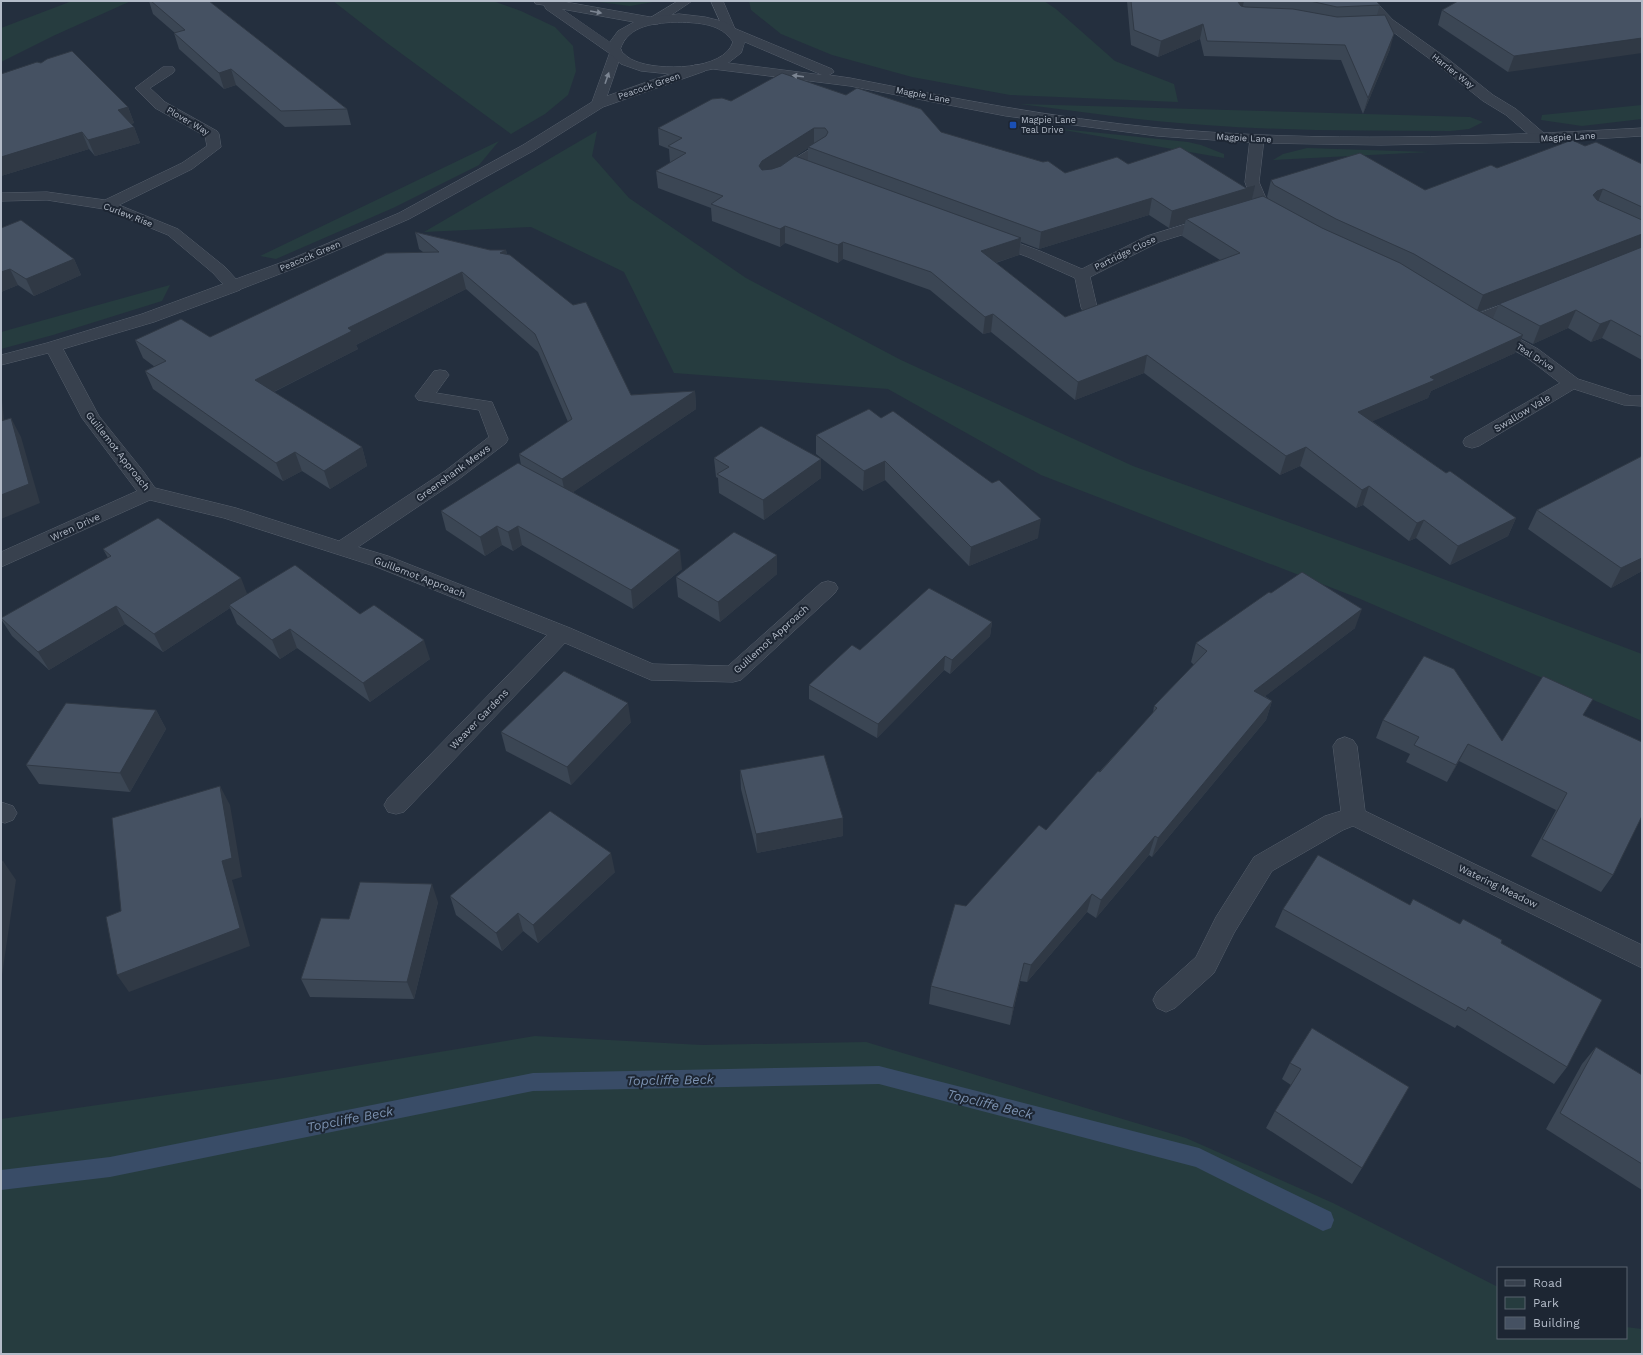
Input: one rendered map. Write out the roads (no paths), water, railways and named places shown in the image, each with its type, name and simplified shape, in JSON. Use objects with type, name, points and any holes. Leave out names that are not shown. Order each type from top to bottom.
[{"type":"street","points":[[542,2],[652,21],[686,1]]},
{"type":"street","points":[[542,2],[615,51],[620,58],[631,64],[648,69],[678,71],[706,67],[727,59],[736,50],[739,42],[717,1]]},
{"type":"street","name":"Harrier Way","points":[[1368,1],[1389,23],[1444,62],[1488,98],[1511,112],[1541,138]]},
{"type":"street","name":"Magpie Lane","points":[[652,21],[679,18],[711,22],[850,82]]},
{"type":"street","name":"Peacock Green","points":[[598,104],[615,51],[615,41],[622,33],[634,26],[652,21]]},
{"type":"street","points":[[1374,25],[1389,23]]},
{"type":"street","name":"Magpie Lane","points":[[706,67],[850,82],[1006,112],[1157,132],[1257,140],[1381,141],[1541,138],[1642,132]]},
{"type":"street","name":"Peacock Green","points":[[1,360],[53,347],[148,318],[298,262],[404,216],[528,148],[598,104],[706,67]]},
{"type":"street","name":"Plover Way","points":[[107,205],[187,166],[214,147],[212,134],[160,105],[142,88],[168,70]]},
{"type":"street","points":[[1257,140],[1252,182],[1253,208],[1292,223]]},
{"type":"street","points":[[820,149],[787,169],[823,176]]},
{"type":"street","name":"Curlew Rise","points":[[1,197],[46,196],[107,205],[173,232],[219,270],[234,286]]},
{"type":"street","name":"Partridge Close","points":[[1082,275],[1152,239],[1225,217]]},
{"type":"street","name":"Partridge Close","points":[[983,235],[1034,254],[1082,275]]},
{"type":"street","name":"Partridge Close","points":[[1082,275],[1089,307]]},
{"type":"street","name":"Teal Drive","points":[[1533,298],[1468,317],[1532,353],[1572,383],[1630,400],[1642,400]]},
{"type":"street","name":"Guillemot Approach","points":[[53,347],[91,418],[136,475],[148,493],[229,513],[381,561],[562,633],[651,672],[733,674],[828,588]]},
{"type":"street","name":"Greenshank Mews","points":[[342,548],[452,476],[499,439],[486,406],[424,396],[440,374]]},
{"type":"street","name":"Swallow Vale","points":[[1472,442],[1572,383]]},
{"type":"street","name":"Wren Drive","points":[[1,560],[148,493]]},
{"type":"street","name":"Weaver Gardens","points":[[396,805],[562,633]]},
{"type":"street","points":[[1166,1000],[1205,965],[1224,925],[1264,864],[1334,823],[1354,816],[1345,746]]},
{"type":"street","name":"Watering Meadow","points":[[1354,816],[1642,957]]},
{"type":"waterway","name":"Topcliffe Beck","points":[[1,1180],[110,1167],[533,1082],[879,1075],[1199,1158],[1323,1220]]},
{"type":"place","name":"Magpie Lane Teal Drive","points":[[1013,125]]}]
